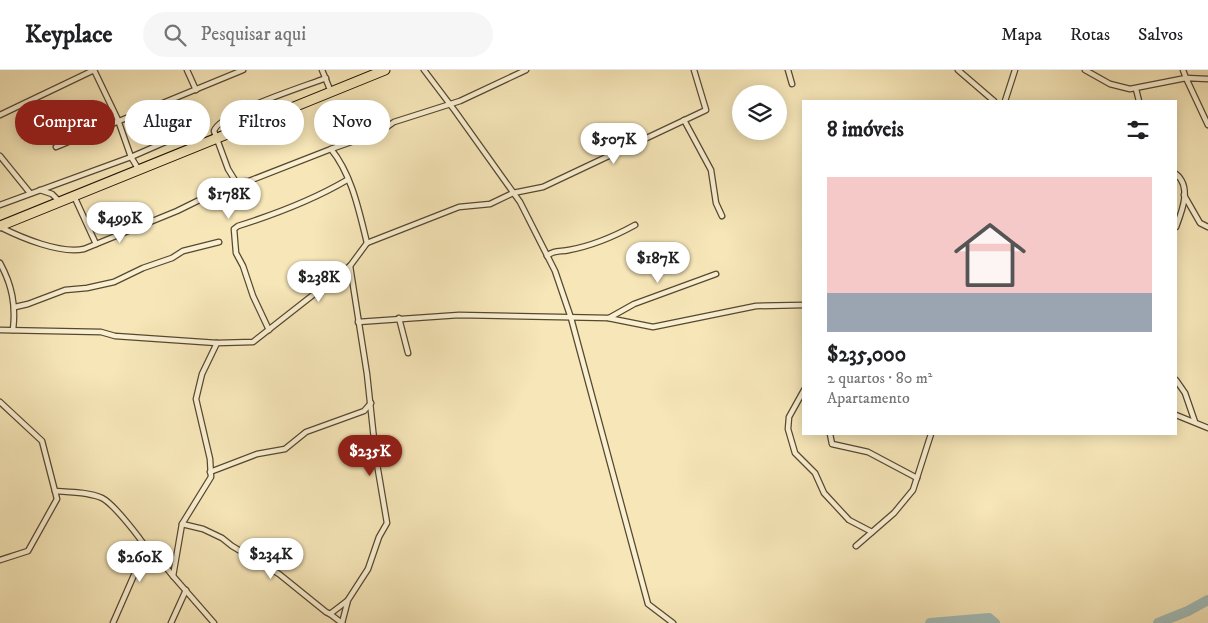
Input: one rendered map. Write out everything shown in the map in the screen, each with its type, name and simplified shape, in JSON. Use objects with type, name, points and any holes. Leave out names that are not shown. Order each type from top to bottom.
[{"type":"highway","points":[[0,226],[385,70]]},
{"type":"street","points":[[0,115],[94,70],[118,120],[131,156],[139,170]]},
{"type":"street","points":[[187,70],[196,90]]},
{"type":"street","points":[[56,147],[243,70]]},
{"type":"street","points":[[322,70],[331,92]]},
{"type":"street","points":[[424,70],[513,193],[555,271],[571,318],[648,604],[672,623]]},
{"type":"street","points":[[0,226],[63,250],[73,251],[96,244],[177,211],[236,182],[249,181],[330,149],[380,132],[394,122],[460,101],[526,70]]},
{"type":"street","points":[[0,330],[101,332],[115,336],[217,343],[253,342],[350,266],[367,243],[459,207],[490,204],[513,193],[543,188],[706,110],[694,70]]},
{"type":"street","points":[[788,70],[792,84]]},
{"type":"street","points":[[958,70],[993,100]]},
{"type":"street","points":[[1005,100],[1016,70]]},
{"type":"street","points":[[1086,70],[1110,84],[1130,89],[1186,78],[1208,79]]},
{"type":"street","points":[[1183,70],[1208,126]]},
{"type":"street","points":[[236,182],[228,169],[214,130],[216,125],[248,107],[326,78]]},
{"type":"street","points":[[1136,88],[1139,100]]},
{"type":"street","points":[[684,120],[711,170],[714,196],[722,216]]},
{"type":"street","points":[[0,205],[158,145]]},
{"type":"street","points":[[330,149],[336,155],[357,200],[367,243]]},
{"type":"street","points":[[0,156],[30,193]]},
{"type":"street","points":[[1177,175],[1183,182],[1184,195],[1177,223]]},
{"type":"street","points":[[269,330],[236,253],[234,229],[323,193],[347,180]]},
{"type":"street","points":[[40,190],[52,194],[60,202]]},
{"type":"street","points":[[1184,195],[1200,223],[1208,227]]},
{"type":"street","points":[[74,196],[96,244]]},
{"type":"street","points":[[547,256],[554,252],[585,246],[635,225]]},
{"type":"street","points":[[15,307],[65,290],[87,288],[114,282],[143,268],[172,258],[183,251],[219,242]]},
{"type":"street","points":[[0,263],[9,280],[15,307],[13,330]]},
{"type":"street","points":[[182,524],[203,529],[222,538],[279,574],[298,588],[310,601],[342,623],[348,600],[368,569],[379,537],[387,524],[376,458],[371,404],[350,266]]},
{"type":"street","points":[[608,318],[634,304],[716,274]]},
{"type":"street","points":[[358,322],[459,315],[608,318],[653,327],[756,306],[802,305]]},
{"type":"street","points":[[400,318],[408,353]]},
{"type":"street","points":[[173,576],[182,524],[210,477],[210,459],[196,399],[202,374],[217,343]]},
{"type":"street","points":[[1177,381],[1185,393],[1195,422]]},
{"type":"street","points":[[802,394],[789,417],[788,429],[795,453],[815,473],[824,493],[849,520],[872,532]]},
{"type":"street","points":[[0,402],[42,441],[57,499],[28,551],[0,560]]},
{"type":"street","points":[[210,472],[257,454],[285,449],[306,432],[364,411],[371,404]]},
{"type":"street","points":[[1177,415],[1208,428]]},
{"type":"street","points":[[830,435],[832,444],[868,452],[917,478]]},
{"type":"street","points":[[856,546],[894,513],[915,486],[931,435]]},
{"type":"street","points":[[56,491],[95,496],[105,500],[141,538],[147,549],[156,555],[214,623]]},
{"type":"street","points":[[113,623],[133,574],[147,549]]},
{"type":"street","points":[[171,623],[186,590]]},
{"type":"street","points":[[330,614],[348,600]]},
{"type":"waterway","points":[[1158,623],[1188,611],[1208,600]]},
{"type":"waterway","points":[[930,623],[989,618],[995,623]]}]
